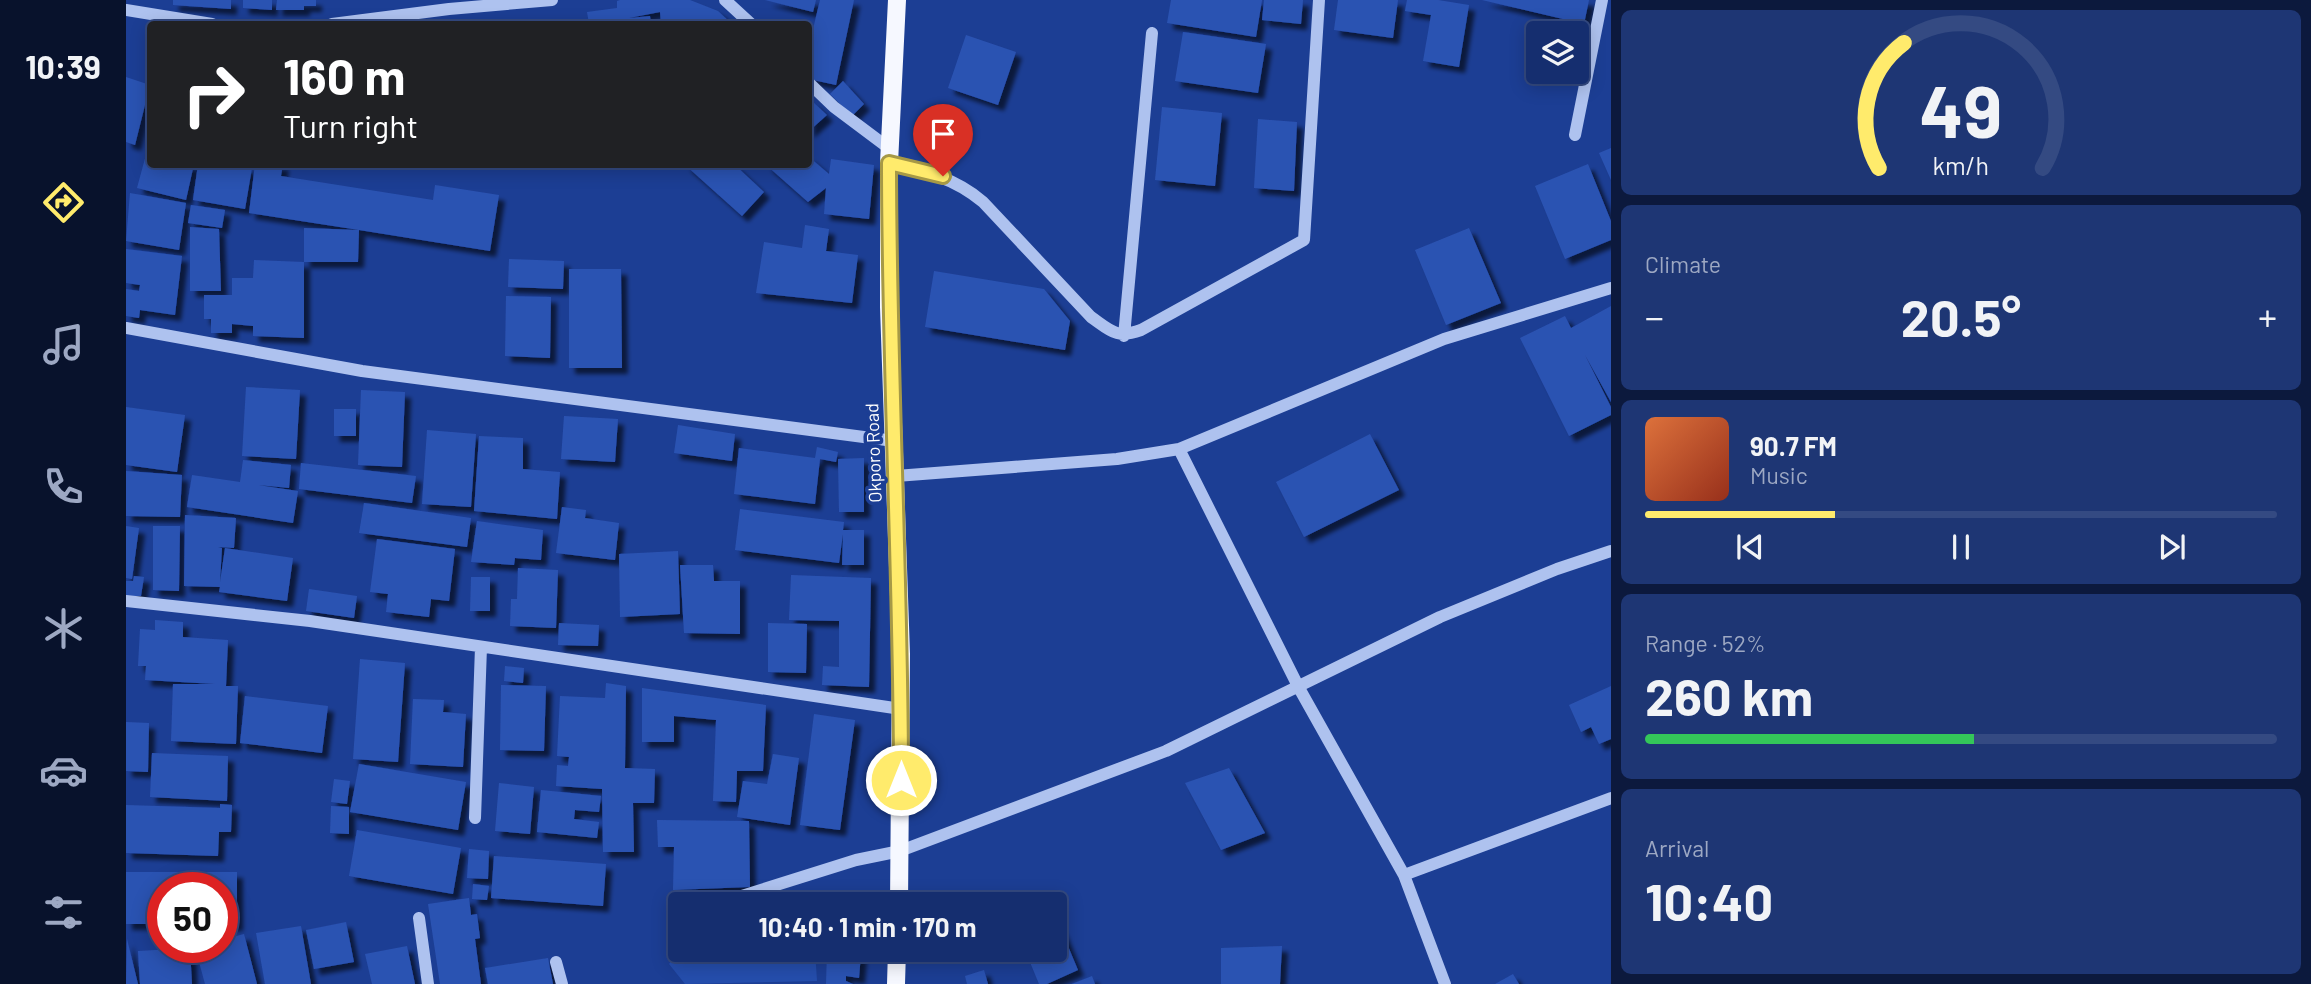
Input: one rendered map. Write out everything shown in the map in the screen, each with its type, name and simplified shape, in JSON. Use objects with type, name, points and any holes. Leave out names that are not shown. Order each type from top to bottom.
[{"type":"main road","name":"Okporo Road","points":[[897,0],[889,156],[889,307],[901,709],[899,892]]},
{"type":"main road","points":[[896,984],[897,962]]},
{"type":"street","points":[[357,21],[552,0]]},
{"type":"street","points":[[725,0],[748,21]]},
{"type":"street","points":[[812,86],[889,156],[943,176],[966,188],[983,202],[1091,317],[1111,331],[1124,336],[1141,330],[1304,240],[1319,0]]},
{"type":"street","points":[[1575,135],[1602,0]]},
{"type":"street","points":[[126,10],[194,21]]},
{"type":"street","points":[[1124,336],[1152,33]]},
{"type":"street","points":[[895,476],[1118,459],[1179,449],[1444,339],[1611,288]]},
{"type":"street","points":[[126,328],[362,371],[894,441]]},
{"type":"street","points":[[1179,449],[1299,688],[1404,876],[1445,984]]},
{"type":"street","points":[[754,892],[856,860],[900,851],[1166,751],[1440,617],[1558,569],[1611,551]]},
{"type":"street","points":[[126,601],[310,621],[901,709]]},
{"type":"street","points":[[475,818],[481,647]]},
{"type":"street","points":[[1404,876],[1611,798]]},
{"type":"street","points":[[419,918],[428,984]]},
{"type":"street","points":[[556,962],[562,984]]},
{"type":"shaded area","points":[[816,962],[817,981],[685,984],[669,964]]},
{"type":"building","points":[[173,0],[231,0],[231,9],[173,5]]},
{"type":"building","points":[[243,0],[272,0],[272,10],[243,8]]},
{"type":"building","points":[[277,0],[316,0],[316,6],[304,6],[304,10],[276,10]]},
{"type":"building","points":[[690,0],[718,11],[729,21],[661,21],[660,12],[629,18],[650,16],[651,21],[588,21],[587,12],[617,8],[617,1]]},
{"type":"building","points":[[765,0],[816,0],[813,12]]},
{"type":"building","points":[[820,0],[854,0],[836,85],[812,78],[812,33]]},
{"type":"building","points":[[1171,0],[1262,0],[1256,37],[1167,23]]},
{"type":"building","points":[[1264,0],[1303,0],[1301,24],[1262,20]]},
{"type":"building","points":[[1338,0],[1398,0],[1393,38],[1334,30]]},
{"type":"building","points":[[1407,0],[1438,0],[1469,5],[1459,67],[1423,61],[1431,15],[1405,11]]},
{"type":"building","points":[[1482,0],[1589,0],[1585,21],[1571,21]]},
{"type":"building","points":[[1183,32],[1266,44],[1258,93],[1175,81]]},
{"type":"building","points":[[966,35],[1016,52],[998,105],[948,88]]},
{"type":"building","points":[[126,77],[147,84],[147,97],[135,145],[126,142]]},
{"type":"building","points":[[843,81],[864,104],[852,116],[830,94]]},
{"type":"building","points":[[812,103],[827,115],[812,128]]},
{"type":"building","points":[[1162,107],[1222,113],[1215,186],[1155,180]]},
{"type":"building","points":[[1258,119],[1297,122],[1294,191],[1254,188]]},
{"type":"building","points":[[1611,148],[1611,180],[1599,153]]},
{"type":"building","points":[[147,151],[147,168],[193,168],[186,200],[137,188]]},
{"type":"building","points":[[812,159],[829,174],[831,159],[874,165],[869,219],[824,214],[826,188],[808,202],[770,168],[812,168]]},
{"type":"building","points":[[1588,164],[1611,221],[1611,240],[1565,259],[1535,186]]},
{"type":"building","points":[[197,168],[252,168],[245,209],[193,200]]},
{"type":"building","points":[[255,168],[282,168],[281,176],[433,200],[435,185],[499,195],[490,251],[249,213]]},
{"type":"building","points":[[688,168],[738,168],[764,192],[742,216]]},
{"type":"building","points":[[130,193],[186,203],[179,250],[126,241]]},
{"type":"building","points":[[191,205],[225,210],[222,228],[188,223]]},
{"type":"building","points":[[805,225],[829,229],[826,251],[858,255],[852,303],[756,293],[764,242],[802,248]]},
{"type":"building","points":[[190,227],[219,229],[221,291],[190,291]]},
{"type":"building","points":[[304,228],[359,230],[358,262],[304,262]]},
{"type":"building","points":[[1469,228],[1501,303],[1446,325],[1415,250]]},
{"type":"building","points":[[126,249],[182,256],[175,315],[140,310],[139,318],[126,316],[126,289],[139,291],[140,285],[126,283]]},
{"type":"building","points":[[509,259],[564,261],[563,289],[508,287]]},
{"type":"building","points":[[254,260],[304,262],[304,338],[253,336],[253,326],[232,324],[232,333],[211,333],[211,319],[204,319],[204,295],[232,295],[232,278],[253,278]]},
{"type":"building","points":[[569,269],[621,269],[622,368],[569,368]]},
{"type":"building","points":[[934,271],[1044,289],[1070,321],[1065,350],[925,327]]},
{"type":"building","points":[[506,296],[551,297],[550,358],[505,356]]},
{"type":"building","points":[[1611,306],[1611,402],[1585,355],[1611,407],[1611,415],[1569,436],[1520,338],[1565,316],[1571,328]]},
{"type":"building","points":[[246,387],[300,390],[296,459],[242,456]]},
{"type":"building","points":[[361,390],[405,392],[402,467],[358,465]]},
{"type":"building","points":[[126,407],[185,415],[177,472],[126,465]]},
{"type":"building","points":[[334,409],[356,409],[356,436],[334,436]]},
{"type":"building","points":[[564,416],[618,419],[615,462],[561,459]]},
{"type":"building","points":[[678,425],[735,434],[732,461],[674,453]]},
{"type":"building","points":[[427,430],[476,434],[471,507],[422,504]]},
{"type":"building","points":[[1370,434],[1399,490],[1304,537],[1276,482]]},
{"type":"building","points":[[479,436],[523,438],[523,469],[560,472],[557,519],[474,511]]},
{"type":"building","points":[[817,447],[838,452],[836,462],[820,459],[815,504],[734,494],[739,448],[815,458]]},
{"type":"building","points":[[864,458],[864,512],[839,512],[838,459]]},
{"type":"building","points":[[243,460],[291,465],[289,488],[258,485],[298,491],[293,523],[187,507],[192,475],[240,482]]},
{"type":"building","points":[[301,463],[416,476],[412,503],[299,489]]},
{"type":"building","points":[[126,471],[182,475],[180,517],[126,516]]},
{"type":"building","points":[[364,503],[471,518],[467,547],[359,533]]},
{"type":"building","points":[[562,507],[586,510],[585,518],[619,523],[615,560],[556,553]]},
{"type":"building","points":[[740,509],[844,522],[843,530],[864,530],[864,565],[842,565],[843,534],[839,563],[735,550]]},
{"type":"building","points":[[185,515],[236,518],[234,548],[218,547],[222,548],[220,582],[225,548],[293,558],[287,601],[219,592],[220,587],[184,586]]},
{"type":"building","points":[[477,521],[543,530],[541,560],[515,558],[514,565],[471,562]]},
{"type":"building","points":[[126,526],[139,528],[132,579],[126,578]]},
{"type":"building","points":[[153,526],[180,526],[179,591],[153,590]]},
{"type":"building","points":[[377,539],[455,549],[449,601],[431,599],[429,617],[386,612],[388,594],[370,592]]},
{"type":"building","points":[[678,551],[680,614],[620,617],[619,554]]},
{"type":"building","points":[[680,565],[713,565],[714,581],[740,581],[740,634],[684,633]]},
{"type":"building","points":[[518,568],[558,570],[556,628],[510,626],[511,599],[517,599]]},
{"type":"building","points":[[791,575],[871,578],[869,687],[822,685],[823,666],[839,667],[839,621],[789,620]]},
{"type":"building","points":[[134,576],[144,577],[141,596],[126,596],[126,581],[133,581]]},
{"type":"building","points":[[471,577],[490,577],[490,611],[470,611]]},
{"type":"building","points":[[309,589],[357,596],[354,618],[306,611]]},
{"type":"building","points":[[155,620],[183,622],[183,637],[228,640],[226,686],[238,686],[236,744],[171,741],[173,684],[215,684],[145,680],[146,666],[138,666],[140,629],[155,630]]},
{"type":"building","points":[[559,623],[599,625],[598,646],[558,645]]},
{"type":"building","points":[[768,623],[807,624],[806,673],[768,672]]},
{"type":"building","points":[[360,659],[405,663],[398,762],[353,759]]},
{"type":"building","points":[[505,666],[524,668],[523,683],[504,681]]},
{"type":"building","points":[[606,683],[626,686],[625,768],[655,769],[654,803],[633,803],[634,852],[603,852],[602,789],[556,786],[557,765],[568,766],[569,757],[557,756],[560,696],[605,698]]},
{"type":"building","points":[[501,685],[546,686],[544,751],[500,750]]},
{"type":"building","points":[[1611,686],[1611,739],[1599,744],[1591,727],[1581,732],[1569,705]]},
{"type":"building","points":[[642,688],[766,705],[763,771],[737,771],[736,802],[713,801],[716,720],[674,716],[674,742],[642,742]]},
{"type":"building","points":[[245,696],[328,706],[322,753],[240,743]]},
{"type":"building","points":[[413,699],[444,700],[443,712],[466,714],[463,767],[410,764]]},
{"type":"building","points":[[814,714],[855,720],[840,830],[800,825]]},
{"type":"building","points":[[126,722],[149,723],[148,772],[126,771]]},
{"type":"building","points":[[152,753],[228,756],[227,801],[150,797]]},
{"type":"building","points":[[773,754],[799,758],[790,825],[737,817],[743,781],[767,784]]},
{"type":"building","points":[[359,764],[466,782],[458,830],[350,812]]},
{"type":"building","points":[[1229,768],[1265,833],[1221,850],[1185,783]]},
{"type":"building","points":[[334,779],[350,781],[347,804],[331,802]]},
{"type":"building","points":[[499,783],[534,787],[530,834],[495,831]]},
{"type":"building","points":[[541,790],[601,796],[599,812],[575,810],[574,819],[599,822],[597,838],[537,832]]},
{"type":"building","points":[[220,804],[232,805],[231,832],[219,832],[218,856],[126,853],[126,805],[220,808]]},
{"type":"building","points":[[331,806],[349,807],[349,834],[330,833]]},
{"type":"building","points":[[657,820],[749,821],[750,887],[673,890],[674,847],[658,847]]},
{"type":"building","points":[[357,830],[461,848],[453,894],[349,876]]},
{"type":"building","points":[[469,849],[489,851],[488,879],[467,878]]},
{"type":"building","points":[[494,856],[606,864],[603,906],[491,898]]},
{"type":"building","points":[[126,872],[147,872],[147,924],[126,924]]},
{"type":"building","points":[[473,884],[489,886],[487,900],[472,899]]},
{"type":"building","points":[[469,898],[471,915],[477,914],[480,938],[475,939],[481,984],[440,984],[428,904]]},
{"type":"building","points":[[346,922],[354,962],[314,969],[306,930]]},
{"type":"building","points":[[301,926],[311,984],[265,984],[256,933]]},
{"type":"building","points":[[244,934],[257,984],[205,984],[199,963],[238,963],[238,936]]},
{"type":"building","points":[[127,939],[138,984],[126,984]]},
{"type":"building","points":[[1067,944],[1078,970],[1047,984],[1039,984],[1030,962],[1067,962]]},
{"type":"building","points":[[407,946],[415,984],[372,984],[365,954]]},
{"type":"building","points":[[1282,946],[1280,984],[1221,984],[1221,948]]},
{"type":"building","points":[[147,950],[147,963],[191,963],[192,984],[140,984],[138,951]]},
{"type":"building","points":[[548,958],[553,984],[488,984],[485,968]]},
{"type":"building","points":[[827,962],[860,962],[859,978],[846,976],[846,981],[853,984],[826,984]]},
{"type":"building","points":[[984,970],[988,984],[967,984],[965,976]]},
{"type":"building","points":[[1513,974],[1519,984],[1495,984]]},
{"type":"building","points":[[1092,976],[1095,984],[1072,984]]},
{"type":"route","points":[[901,780],[901,654],[889,307],[889,163],[943,176]]}]
